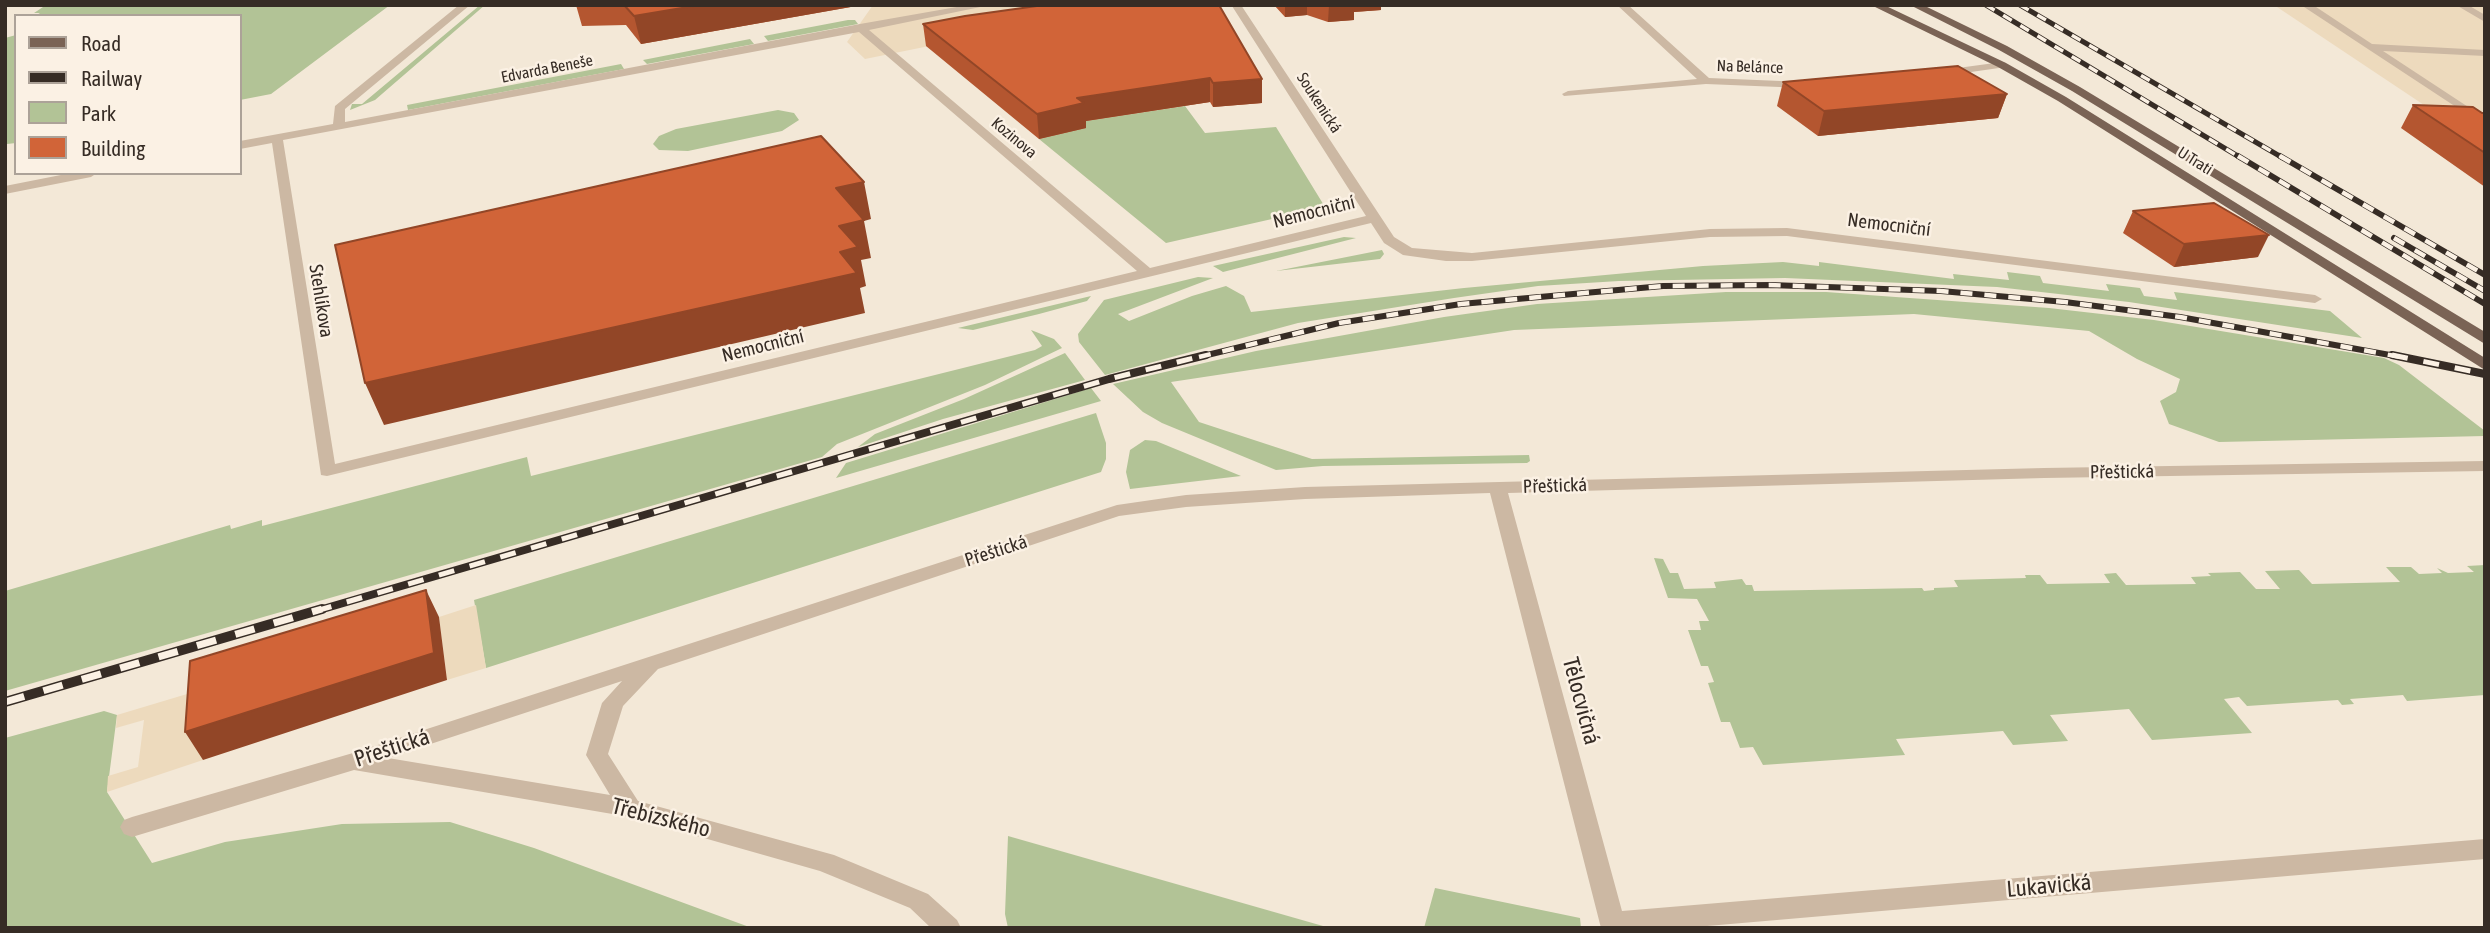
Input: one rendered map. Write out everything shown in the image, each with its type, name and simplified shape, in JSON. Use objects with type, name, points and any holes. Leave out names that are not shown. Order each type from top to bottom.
[{"type":"main road","name":"U Trati","points":[[1876,5],[2002,65],[2102,123],[2485,365]]},
{"type":"main road","name":"U Trati","points":[[1915,5],[2003,48],[2076,89],[2485,339]]},
{"type":"street","points":[[339,126],[339,108],[465,5]]},
{"type":"street","name":"Edvarda Beneše","points":[[242,145],[985,5]]},
{"type":"street","name":"Na Belánce","points":[[1622,5],[1706,81]]},
{"type":"street","points":[[2306,5],[2485,123]]},
{"type":"street","points":[[2461,5],[2485,19]]},
{"type":"street","name":"Soukenická","points":[[1237,6],[1374,218]]},
{"type":"street","points":[[897,21],[905,8]]},
{"type":"street","name":"Kozinova","points":[[860,27],[1148,273]]},
{"type":"street","points":[[2369,47],[2485,53]]},
{"type":"street","points":[[1927,75],[2002,65]]},
{"type":"street","name":"Na Belánce","points":[[1569,94],[1706,81],[1820,84]]},
{"type":"street","name":"Stehlíkova","points":[[277,138],[327,471]]},
{"type":"street","points":[[5,190],[81,175]]},
{"type":"street","name":"Nemocniční","points":[[327,471],[1374,218],[1389,240],[1408,252],[1446,257],[1472,257],[1710,233],[1787,232],[2315,299]]},
{"type":"street","name":"Přeštická","points":[[132,827],[354,761],[1117,511],[1186,500],[1305,493],[2044,473],[2485,466]]},
{"type":"street","name":"Tělocvičná","points":[[1498,488],[1613,925]]},
{"type":"street","name":"Přeštická","points":[[630,808],[597,755],[613,704],[652,665]]},
{"type":"street","name":"Třebízského","points":[[354,761],[630,808],[825,862],[919,901],[948,928]]},
{"type":"street","name":"Lukavická","points":[[1613,925],[2485,849]]},
{"type":"green space","points":[[390,5],[271,94],[242,100],[242,14],[34,13],[43,7]]},
{"type":"green space","points":[[480,5],[485,5],[375,100],[350,110],[352,104],[362,104]]},
{"type":"green space","points":[[855,20],[858,24],[768,41],[764,36]]},
{"type":"green space","points":[[14,36],[14,143],[7,144],[5,38]]},
{"type":"green space","points":[[750,39],[754,44],[647,64],[643,60]]},
{"type":"green space","points":[[621,64],[624,69],[408,110],[407,105]]},
{"type":"green space","points":[[1185,106],[1205,133],[1276,127],[1325,207],[1166,243],[1039,139],[1085,128],[1079,122]]},
{"type":"green space","points":[[778,110],[794,113],[799,120],[782,131],[688,151],[659,150],[653,144],[659,136],[676,129]]},
{"type":"green space","points":[[1344,237],[1356,238],[1223,272],[1213,266]]},
{"type":"green space","points":[[1382,250],[1384,254],[1380,259],[1276,271]]},
{"type":"green space","points":[[1783,262],[1819,266],[1819,262],[1954,279],[1953,274],[2009,280],[2007,272],[2040,276],[2043,283],[2109,291],[2106,284],[2140,288],[2144,296],[2177,300],[2174,292],[2330,311],[2362,338],[2129,302],[1997,287],[1785,278],[1619,281],[1538,286],[1298,323],[1105,375],[1079,342],[1078,334],[1104,300],[1198,277],[1213,278],[1118,314],[1129,321],[1192,296],[1226,286],[1244,296],[1251,312],[1464,288],[1703,266]]},
{"type":"green space","points":[[1726,292],[1826,292],[2049,308],[2154,320],[2384,358],[2399,365],[2485,431],[2485,436],[2219,442],[2169,424],[2160,401],[2176,392],[2180,379],[2137,359],[2089,331],[1914,314],[1514,330],[1171,382],[1199,422],[1312,459],[1529,455],[1530,461],[1527,463],[1323,466],[1276,470],[1162,423],[1143,412],[1113,384],[1256,351],[1444,317],[1537,304]]},
{"type":"green space","points":[[1091,296],[1087,301],[973,330],[958,328]]},
{"type":"green space","points":[[1031,330],[1054,339],[1062,348],[985,385],[837,444],[822,457],[5,691],[5,591],[230,525],[231,529],[262,520],[262,526],[527,457],[531,476],[1035,350],[1042,346]]},
{"type":"green space","points":[[1065,353],[1085,380],[943,419],[858,447],[875,434],[964,399]]},
{"type":"green space","points":[[1091,388],[1101,401],[836,478],[846,463]]},
{"type":"green space","points":[[1096,413],[1106,443],[1106,459],[1101,472],[486,668],[474,600]]},
{"type":"green space","points":[[1145,440],[1156,441],[1241,476],[1130,489],[1126,472],[1130,450]]},
{"type":"green space","points":[[1654,558],[1663,559],[1670,573],[1678,573],[1684,589],[1716,588],[1714,582],[1742,579],[1746,585],[1752,585],[1754,591],[1922,588],[1924,591],[1958,587],[1954,580],[2026,578],[2025,575],[2040,575],[2047,584],[2110,583],[2104,574],[2116,573],[2126,585],[2196,584],[2191,577],[2211,576],[2208,573],[2240,572],[2256,589],[2280,589],[2265,571],[2299,570],[2312,584],[2400,582],[2386,567],[2411,567],[2419,574],[2442,573],[2437,568],[2448,573],[2474,572],[2467,566],[2485,565],[2485,695],[2407,701],[2403,695],[2350,699],[2354,704],[2342,705],[2338,700],[2247,706],[2239,697],[2224,699],[2252,733],[2152,740],[2129,709],[2050,715],[2068,741],[2013,745],[2003,731],[1896,739],[1905,755],[1763,765],[1753,747],[1740,748],[1730,722],[1721,722],[1708,683],[1714,682],[1708,666],[1701,666],[1688,630],[1701,630],[1699,621],[1709,621],[1697,599],[1668,598]]},
{"type":"green space","points":[[104,711],[117,715],[107,792],[152,863],[225,842],[342,824],[450,822],[534,848],[752,928],[5,928],[5,738]]},
{"type":"green space","points":[[1008,836],[1330,928],[1008,928],[1005,914]]},
{"type":"green space","points":[[1435,888],[1580,918],[1581,928],[1424,928]]},
{"type":"shaded area","points":[[873,5],[1243,5],[1163,11],[969,38],[865,59],[847,42]]},
{"type":"shaded area","points":[[2274,5],[2485,5],[2485,135],[2466,133]]},
{"type":"shaded area","points":[[476,605],[486,668],[447,680],[439,617]]},
{"type":"shaded area","points":[[207,688],[203,760],[107,792],[108,776],[138,767],[144,720],[116,728],[117,715]]},
{"type":"building","points":[[624,5],[700,5],[634,16]]},
{"type":"building","points":[[1044,5],[1219,5],[1262,79],[1213,83],[1210,78],[1077,98],[1084,103],[1037,114],[923,24]]},
{"type":"building","points":[[1958,66],[2007,94],[1824,111],[1783,82]]},
{"type":"building","points":[[2413,105],[2473,107],[2485,113],[2485,153]]},
{"type":"building","points":[[821,136],[864,182],[836,188],[864,220],[839,226],[858,247],[840,252],[857,273],[365,383],[335,245]]},
{"type":"building","points":[[2214,203],[2269,235],[2184,244],[2133,211]]},
{"type":"building","points":[[426,590],[434,653],[185,732],[190,661]]},
{"type":"railway","points":[[1986,5],[2241,158]]},
{"type":"railway","points":[[2020,5],[2283,158]]},
{"type":"railway","points":[[2238,156],[2485,304]]},
{"type":"railway","points":[[2280,156],[2485,275]]},
{"type":"railway","points":[[2394,238],[2485,291]]},
{"type":"railway","points":[[1199,357],[1339,323],[1461,304],[1663,286],[1770,285],[1941,291],[2065,302],[2180,317],[2401,357]]},
{"type":"railway","points":[[316,611],[1109,379],[1206,355]]},
{"type":"railway","points":[[2392,355],[2485,374]]},
{"type":"railway","points":[[5,702],[322,609]]}]
